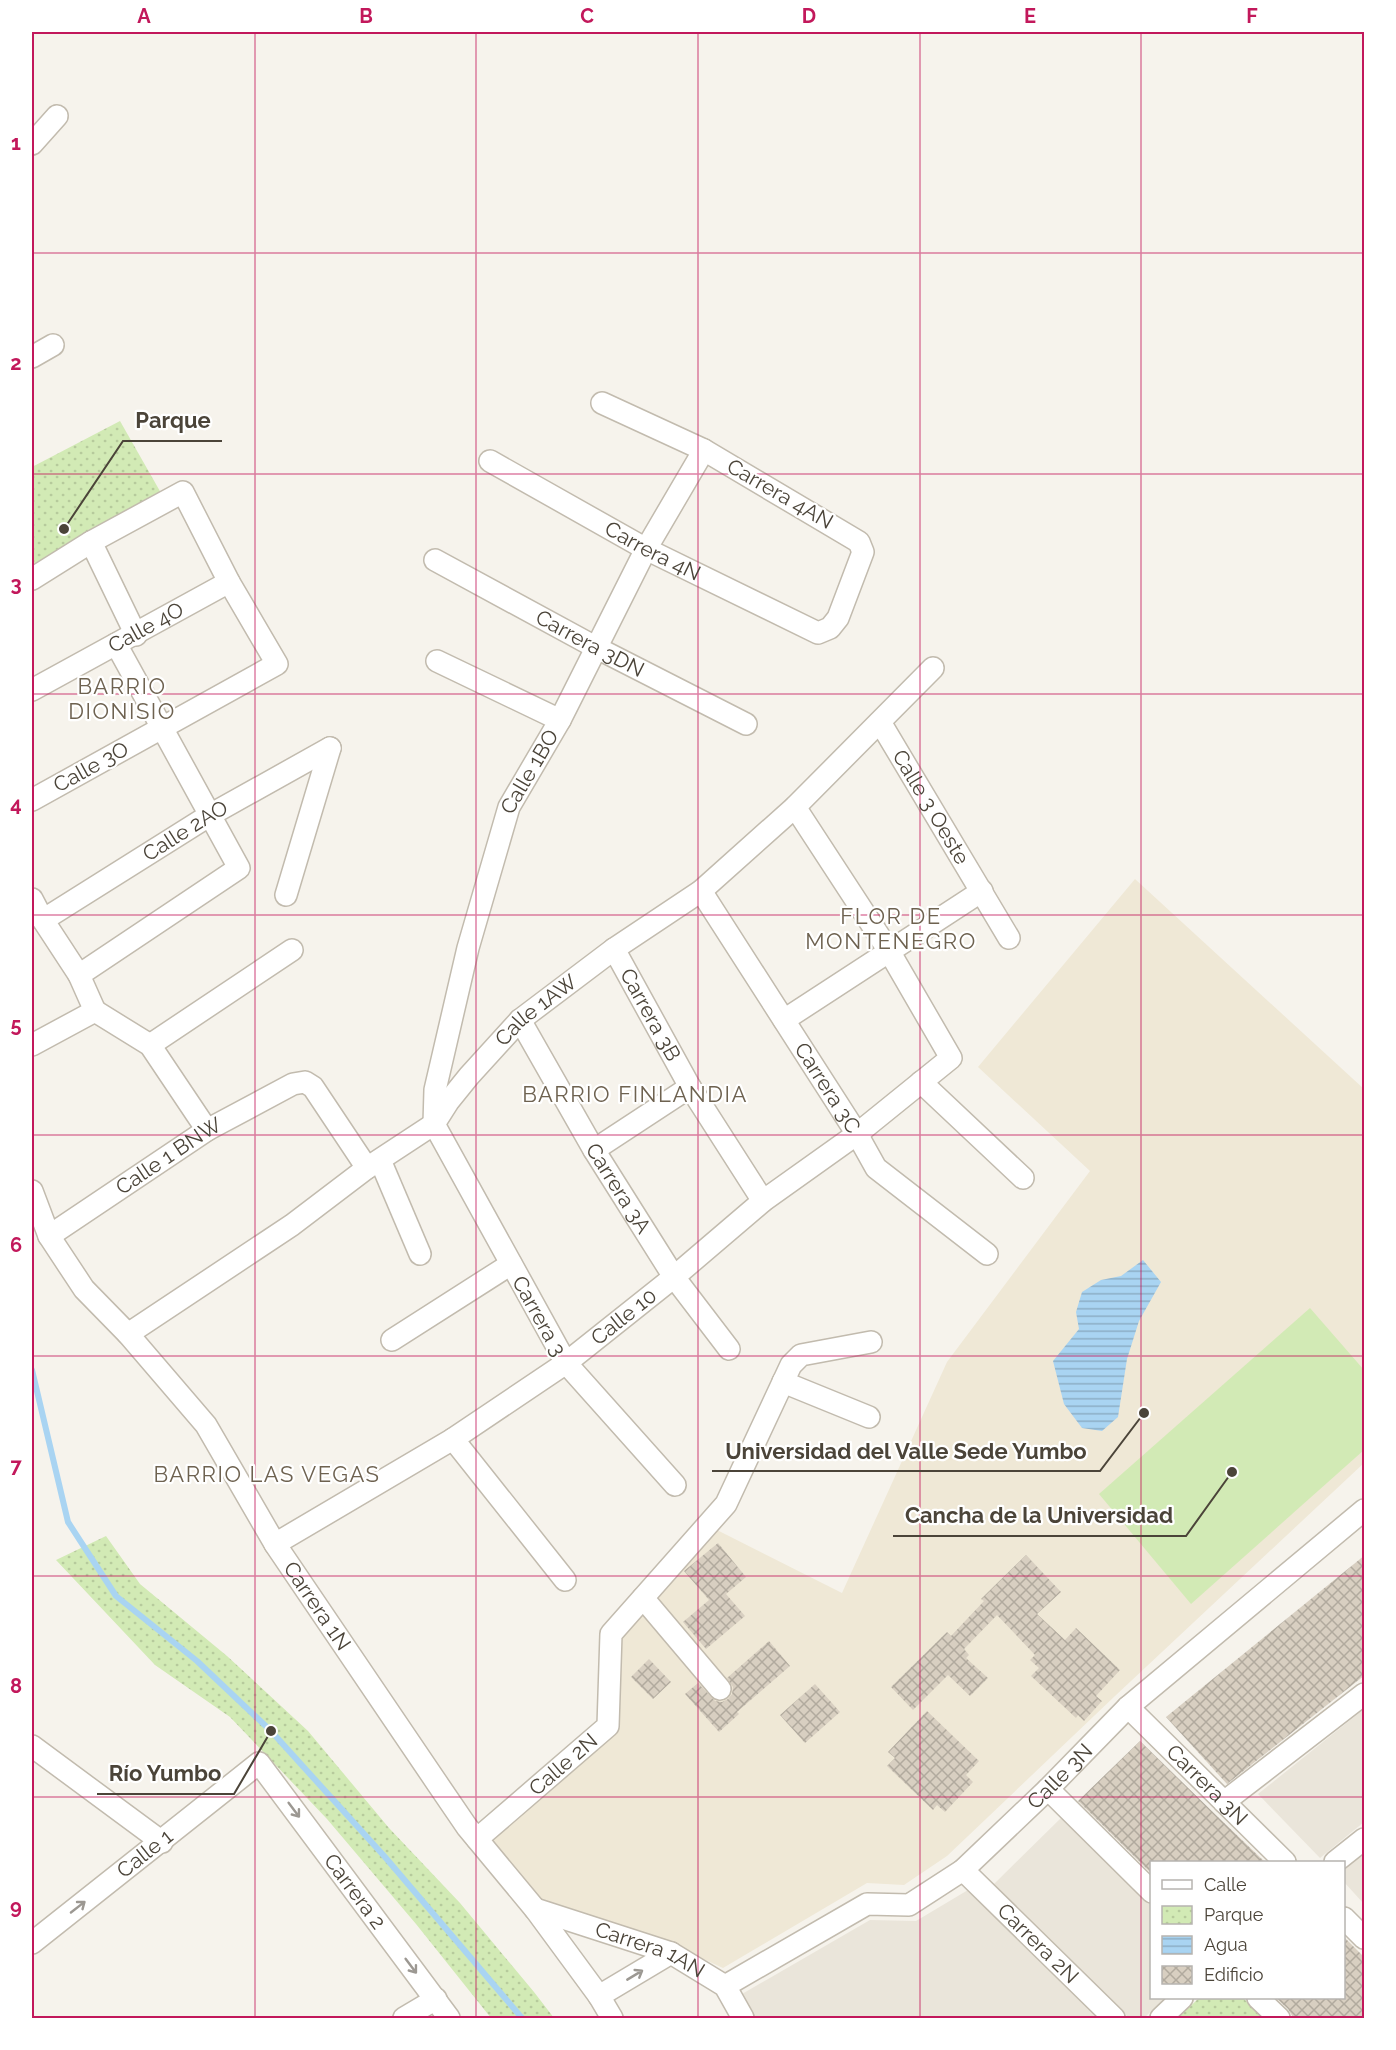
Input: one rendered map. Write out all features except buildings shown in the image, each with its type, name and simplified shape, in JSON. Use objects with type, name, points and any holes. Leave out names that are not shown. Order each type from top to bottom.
[{"type":"street","points":[[32,144],[57,116]]},
{"type":"street","points":[[32,357],[53,345]]},
{"type":"street","name":"Carrera 4AN","points":[[602,403],[704,450],[859,542],[863,552],[838,618],[830,628],[818,633]]},
{"type":"street","name":"Calle 1BO","points":[[434,1124],[435,1090],[460,981],[509,807],[560,720],[646,549],[704,450]]},
{"type":"street","name":"Carrera 4N","points":[[490,461],[646,549],[818,633]]},
{"type":"street","points":[[32,579],[91,542],[183,492],[229,582]]},
{"type":"street","points":[[91,542],[136,635]]},
{"type":"street","name":"Carrera 3DN","points":[[435,560],[597,648],[746,724]]},
{"type":"street","name":"Calle 4O","points":[[32,690],[229,582]]},
{"type":"street","name":"Calle 3O","points":[[32,800],[277,664],[229,582]]},
{"type":"street","points":[[79,975],[238,868],[116,644]]},
{"type":"street","points":[[437,661],[560,720]]},
{"type":"street","name":"Calle 1AW","points":[[128,1334],[292,1226],[374,1164],[434,1124],[448,1102],[520,1020],[614,950],[701,891],[795,807],[933,668]]},
{"type":"street","name":"Calle 3 Oeste","points":[[880,722],[982,891]]},
{"type":"street","name":"Calle 2AO","points":[[43,920],[210,815],[330,748],[286,895]]},
{"type":"street","points":[[795,807],[889,951]]},
{"type":"street","name":"Carrera 3C","points":[[701,891],[857,1134],[876,1168],[987,1254]]},
{"type":"street","points":[[784,1020],[982,891],[1009,938]]},
{"type":"street","points":[[32,899],[79,975],[95,1011],[150,1045],[207,1130]]},
{"type":"street","points":[[150,1045],[292,950]]},
{"type":"street","name":"Carrera 3B","points":[[614,950],[690,1087],[763,1202]]},
{"type":"street","name":"Calle 10","points":[[275,1544],[453,1439],[566,1363],[763,1202],[857,1134],[951,1058],[889,951]]},
{"type":"street","points":[[32,1045],[95,1011]]},
{"type":"street","name":"Carrera 3A","points":[[520,1020],[594,1150],[674,1277],[729,1349]]},
{"type":"street","name":"Calle 1 BNW","points":[[49,1236],[207,1130],[293,1084],[305,1082],[313,1087],[374,1164]]},
{"type":"street","points":[[921,1082],[1023,1178]]},
{"type":"street","points":[[594,1150],[690,1087]]},
{"type":"street","name":"Carrera 3","points":[[434,1124],[566,1363],[675,1485]]},
{"type":"street","points":[[374,1164],[420,1254]]},
{"type":"street","name":"Carrera 1N","points":[[32,1191],[49,1236],[84,1289],[128,1334],[206,1425],[275,1544],[437,1783],[477,1839],[535,1909],[599,1996],[612,2019]]},
{"type":"street","points":[[392,1340],[511,1263]]},
{"type":"street","points":[[720,1689],[643,1598],[726,1504],[791,1365],[801,1355],[872,1342]]},
{"type":"street","points":[[783,1382],[870,1417]]},
{"type":"street","points":[[453,1439],[565,1580]]},
{"type":"street","name":"Calle 3N","points":[[725,1986],[867,1905],[909,1905],[963,1870],[1048,1789],[1128,1707],[1365,1510]]},
{"type":"street","name":"Calle 2N","points":[[477,1839],[608,1726],[611,1634],[643,1598]]},
{"type":"street","points":[[1224,1802],[1365,1694]]},
{"type":"street","name":"Carrera 3N","points":[[1128,1707],[1283,1861]]},
{"type":"street","points":[[32,1746],[162,1842]]},
{"type":"street","name":"Calle 1","points":[[32,1943],[259,1763]]},
{"type":"street","name":"Carrera 2","points":[[259,1763],[450,2019]]},
{"type":"street","points":[[1048,1789],[1150,1890]]},
{"type":"street","points":[[1338,1861],[1365,1839]]},
{"type":"street","name":"Carrera 2N","points":[[963,1870],[1113,2019]]},
{"type":"street","name":"Carrera 1AN","points":[[535,1909],[671,1953],[725,1986],[743,2019]]},
{"type":"street","points":[[1345,1919],[1365,1938]]},
{"type":"street","points":[[599,1996],[671,1953]]},
{"type":"street","points":[[404,2019],[436,1999]]},
{"type":"street","points":[[1161,2019],[1181,1999]]},
{"type":"street","points":[[1259,1999],[1279,2019]]},
{"type":"shaded area","points":[[1135,879],[1364,1089],[1364,1463],[947,1856],[904,1885],[867,1883],[723,1968],[675,1946],[541,1901],[489,1839],[613,1733],[619,1639],[717,1530],[842,1593],[947,1362],[1090,1171],[978,1067]]},
{"type":"shaded area","points":[[1364,1709],[1364,1822],[1320,1858],[1258,1794]]},
{"type":"shaded area","points":[[1062,1817],[1150,1903],[1150,1999],[1164,1999],[1144,2018],[1129,2018],[993,1885]]},
{"type":"shaded area","points":[[1364,1853],[1364,1904],[1345,1883],[1345,1868]]},
{"type":"shaded area","points":[[968,1890],[1098,2018],[756,2018],[742,1994],[870,1920],[916,1921]]},
{"type":"green space","points":[[120,421],[161,493],[32,565],[32,467]]},
{"type":"green space","points":[[1310,1308],[1364,1370],[1364,1450],[1191,1604],[1099,1494]]},
{"type":"green space","points":[[106,1536],[140,1584],[227,1656],[308,1731],[389,1828],[460,1903],[554,2018],[491,2018],[416,1924],[327,1819],[230,1717],[155,1665],[56,1560]]},
{"type":"green space","points":[[1198,1999],[1244,1999],[1264,2018],[1178,2018]]},
{"type":"water","points":[[1143,1260],[1161,1282],[1139,1321],[1127,1359],[1118,1417],[1102,1431],[1082,1428],[1064,1404],[1053,1361],[1079,1329],[1076,1312],[1082,1292],[1101,1280],[1121,1276]]},
{"type":"waterway","points":[[32,1370],[68,1522],[116,1596],[197,1661],[271,1731],[385,1857],[522,2018]]},
{"type":"place","name":"Parque","points":[[64,529]]},
{"type":"place","name":"Universidad del Valle Sede Yumbo","points":[[1144,1413]]},
{"type":"place","name":"Cancha de la Universidad","points":[[1232,1472]]},
{"type":"place","name":"Río Yumbo","points":[[271,1731]]},
{"type":"district","name":"BARRIO DIONISIO","points":[[122,698]]},
{"type":"district","name":"FLOR DE MONTENEGRO","points":[[891,928]]},
{"type":"district","name":"BARRIO FINLANDIA","points":[[635,1094]]},
{"type":"district","name":"BARRIO LAS VEGAS","points":[[267,1474]]}]
